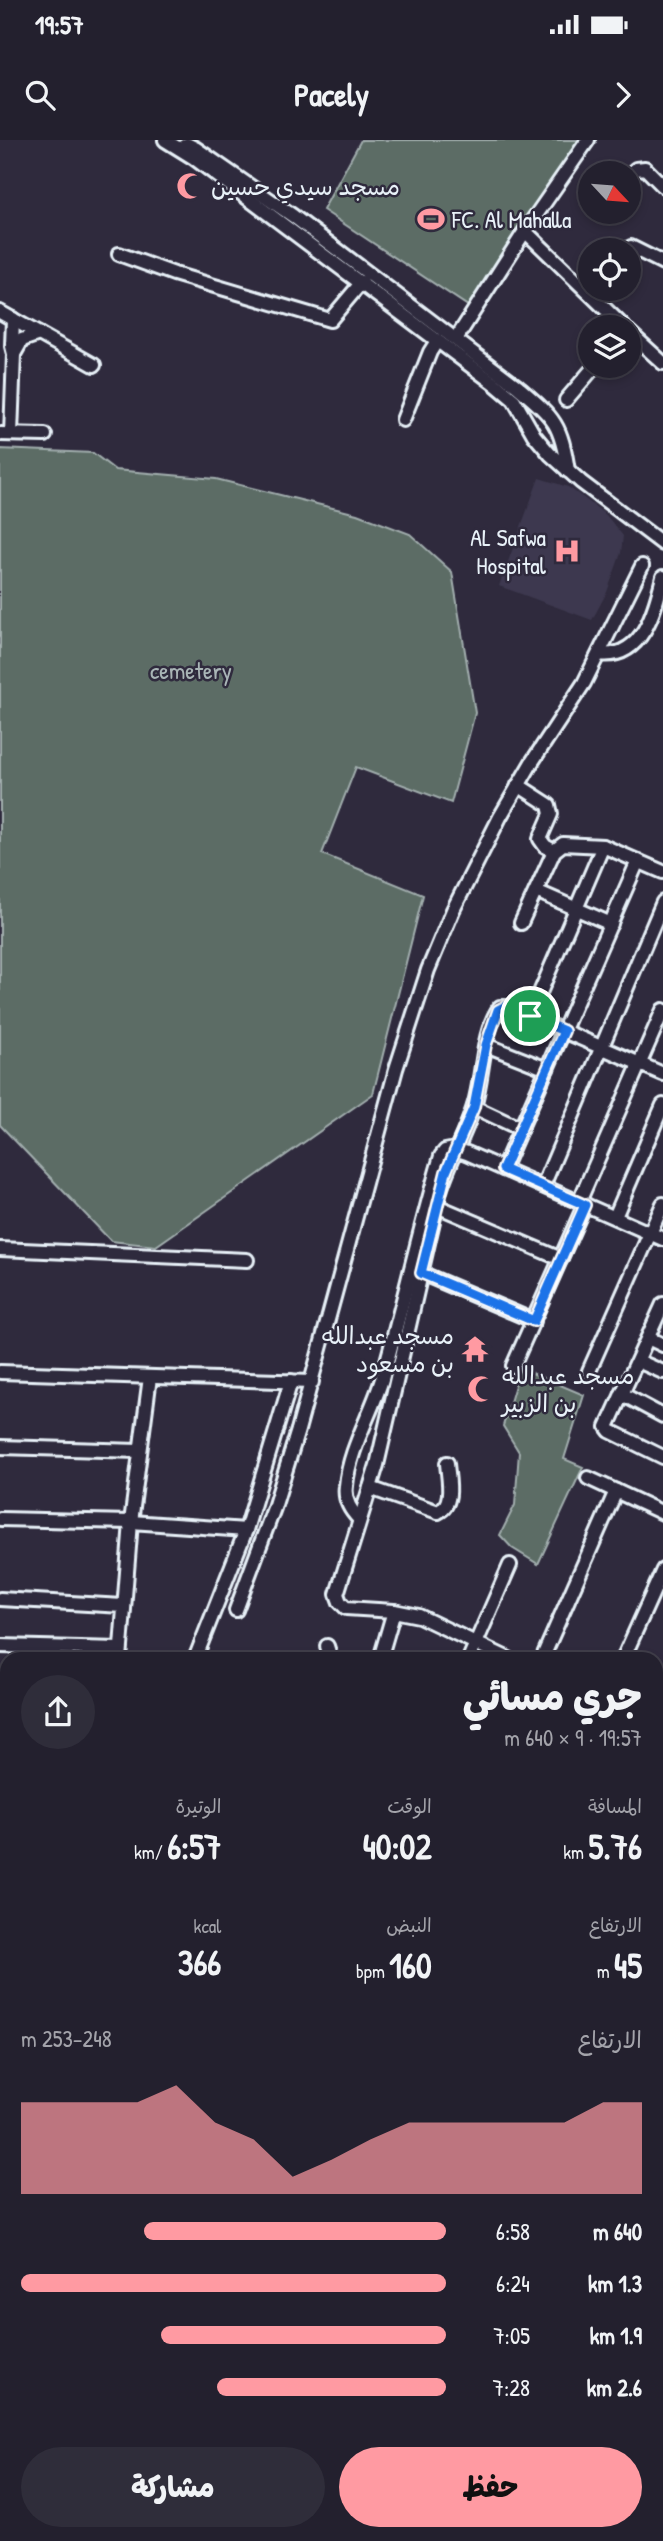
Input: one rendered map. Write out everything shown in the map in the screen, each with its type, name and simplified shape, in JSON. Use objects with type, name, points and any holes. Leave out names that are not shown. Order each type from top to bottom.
[{"type":"street","points":[[166,140],[181,148],[362,282],[514,400],[539,442],[568,471],[658,541],[663,554]]},
{"type":"street","points":[[456,339],[525,230],[588,140]]},
{"type":"street","points":[[181,148],[187,144],[191,146],[283,209],[518,387],[551,416],[558,427],[564,440],[568,471]]},
{"type":"street","points":[[641,168],[645,168],[663,186]]},
{"type":"street","points":[[525,230],[612,315]]},
{"type":"street","points":[[641,252],[663,263]]},
{"type":"street","points":[[119,254],[174,274],[330,320],[362,282]]},
{"type":"street","points":[[0,312],[94,365]]},
{"type":"street","points":[[13,319],[14,354],[5,434],[45,435]]},
{"type":"street","points":[[14,354],[22,340],[38,334]]},
{"type":"street","points":[[403,420],[437,341]]},
{"type":"street","points":[[641,343],[663,363]]},
{"type":"street","points":[[566,400],[585,378]]},
{"type":"street","points":[[514,400],[518,387]]},
{"type":"street","points":[[236,1610],[274,1508],[312,1382],[417,1000],[453,910],[518,785],[584,683],[642,566]]},
{"type":"street","points":[[599,654],[617,654],[633,645],[653,615],[663,577]]},
{"type":"street","points":[[518,785],[549,805],[551,814],[540,839],[554,851]]},
{"type":"street","points":[[521,923],[554,851],[560,845],[567,843],[603,846],[663,872]]},
{"type":"street","points":[[530,1016],[603,846]]},
{"type":"street","points":[[503,1169],[638,861]]},
{"type":"street","points":[[536,891],[611,924]]},
{"type":"street","points":[[543,1186],[663,902]]},
{"type":"street","points":[[493,1652],[419,1616],[394,1611],[351,1610],[343,1606],[338,1598],[337,1590],[382,1449],[437,1206],[454,1149],[474,1107],[486,1045],[500,1007],[506,1006],[663,1074]]},
{"type":"street","points":[[513,1366],[561,1259],[663,1010]]},
{"type":"street","points":[[486,1045],[547,1069]]},
{"type":"street","points":[[615,1217],[663,1105]]},
{"type":"street","points":[[474,1107],[521,1129]]},
{"type":"street","points":[[359,1519],[346,1498],[350,1463],[382,1380],[421,1223],[441,1156],[445,1151],[454,1149],[663,1238]]},
{"type":"street","points":[[589,1371],[663,1204]]},
{"type":"street","points":[[437,1206],[561,1259]]},
{"type":"street","points":[[0,1250],[247,1260]]},
{"type":"street","points":[[421,1273],[534,1321]]},
{"type":"street","points":[[663,1304],[608,1429],[663,1457]]},
{"type":"street","points":[[648,1338],[663,1345]]},
{"type":"street","points":[[638,1361],[663,1372]]},
{"type":"street","points":[[0,1372],[312,1382]]},
{"type":"street","points":[[120,1652],[131,1522],[150,1377]]},
{"type":"street","points":[[198,1652],[254,1508],[291,1381]]},
{"type":"street","points":[[622,1394],[663,1416]]},
{"type":"street","points":[[0,1447],[139,1451]]},
{"type":"street","points":[[370,1488],[438,1512],[449,1502],[447,1463]]},
{"type":"street","points":[[588,1478],[659,1511],[662,1497]]},
{"type":"street","points":[[545,1652],[616,1491]]},
{"type":"street","points":[[254,1508],[274,1508]]},
{"type":"street","points":[[0,1519],[131,1522],[246,1530]]},
{"type":"street","points":[[472,1652],[510,1565]]},
{"type":"street","points":[[626,1652],[663,1570]]},
{"type":"street","points":[[0,1599],[123,1606]]},
{"type":"street","points":[[382,1652],[394,1611]]},
{"type":"street","points":[[0,1646],[90,1652]]},
{"type":"street","points":[[327,1646],[329,1652]]},
{"type":"shaded area","name":"AL Safwa Hospital","points":[[539,478],[568,487],[606,515],[623,536],[621,553],[607,592],[592,620],[499,586]]},
{"type":"green space","name":"FC. Al Mahalla","points":[[361,140],[579,140],[468,306],[323,210]]},
{"type":"green space","name":"cemetery","points":[[0,449],[93,453],[115,470],[216,479],[357,514],[410,534],[452,572],[475,713],[451,803],[356,767],[322,854],[423,895],[373,1094],[156,1246],[111,1241],[0,1125]]},
{"type":"green space","points":[[520,1368],[584,1395],[564,1459],[583,1467],[538,1564],[512,1548],[500,1535],[515,1505],[519,1452],[503,1426]]},
{"type":"place","name":"مسجد سيدي حسين","points":[[190,186]]},
{"type":"place","name":"FC. Al Mahalla","points":[[431,219]]},
{"type":"place","name":"AL Safwa Hospital","points":[[567,551]]},
{"type":"place","name":"مسجد عبدالله بن مسعود","points":[[475,1349]]},
{"type":"place","name":"مسجد عبدالله بن الزبير","points":[[481,1389]]},
{"type":"route","points":[[504,1006],[530,1016],[564,1031],[503,1169],[585,1205],[534,1321],[421,1273],[446,1172],[474,1107],[493,1021],[500,1007],[504,1006]]}]
